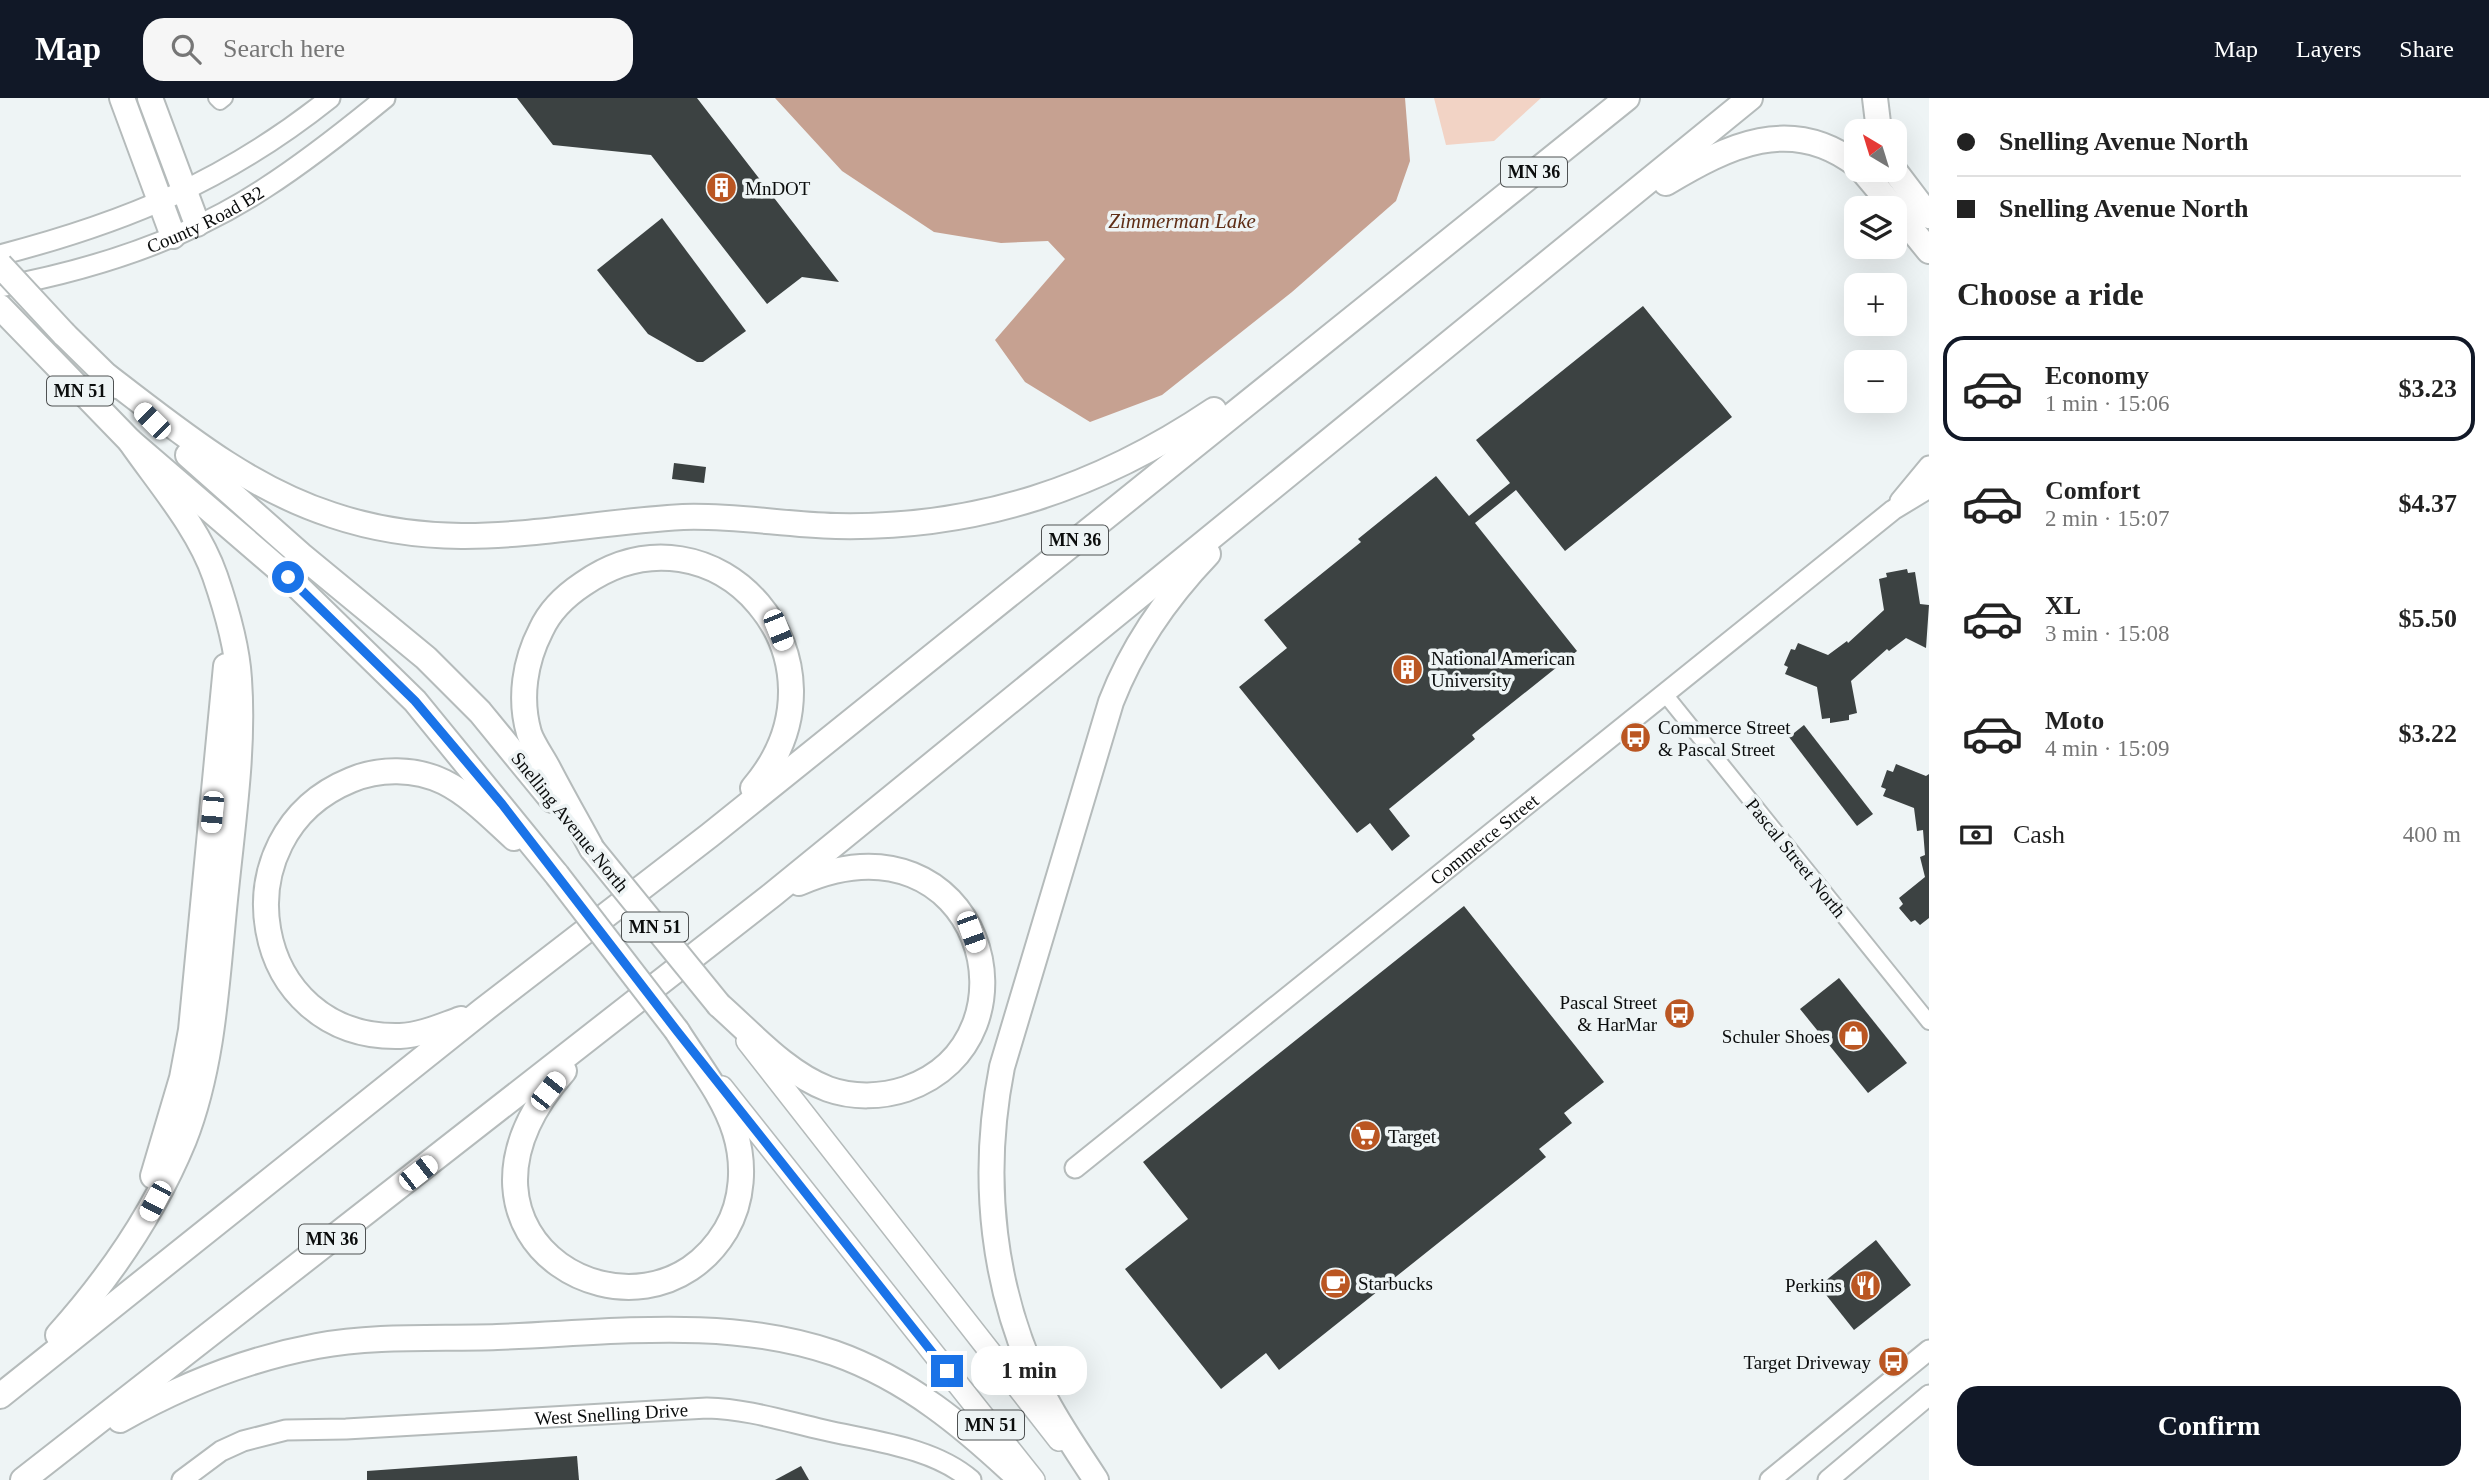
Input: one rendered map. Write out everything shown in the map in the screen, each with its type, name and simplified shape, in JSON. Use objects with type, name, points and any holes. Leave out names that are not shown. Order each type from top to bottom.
[{"type":"highway","points":[[122,98],[173,236]]},
{"type":"highway","points":[[150,98],[197,224]]},
{"type":"highway","name":"MN 36","points":[[0,1394],[482,1011],[710,835],[1627,98]]},
{"type":"highway","name":"MN 36","points":[[23,1480],[772,895],[1749,98]]},
{"type":"highway","points":[[1875,98],[1878,119]]},
{"type":"highway","points":[[1579,238],[1704,160],[1763,139],[1813,142],[1844,156]]},
{"type":"highway","points":[[1872,182],[1884,196]]},
{"type":"highway","points":[[1903,182],[1929,216]]},
{"type":"highway","points":[[1907,224],[1929,251]]},
{"type":"highway","points":[[107,376],[208,453],[251,479],[330,515],[386,529],[446,538],[488,537],[684,517],[834,526],[921,523],[1029,501],[1102,474],[1144,454],[1242,391],[1441,245]]},
{"type":"highway","name":"Snelling Avenue North","points":[[0,265],[64,334],[210,474],[444,676],[480,712],[719,1005]]},
{"type":"highway","name":"MN 51","points":[[0,307],[130,442],[288,577],[415,701],[502,804],[677,1031]]},
{"type":"highway","points":[[0,1394],[88,1302],[144,1222],[171,1169],[194,1110],[209,1054],[241,739],[239,676],[230,627],[209,563],[192,532],[130,442]]},
{"type":"highway","points":[[1094,1480],[1042,1394],[1023,1350],[1009,1304],[993,1226],[990,1189],[992,1128],[1002,1067],[1101,730],[1135,647],[1174,592],[1207,555],[1323,444]]},
{"type":"highway","points":[[592,849],[530,734],[524,688],[528,663],[544,624],[558,604],[594,576],[617,565],[640,560],[665,558],[689,562],[728,578],[765,610],[786,652],[793,696],[782,744],[756,785],[710,835]]},
{"type":"highway","points":[[482,1011],[422,1033],[401,1036],[357,1030],[312,1007],[290,985],[269,942],[265,896],[276,852],[305,812],[338,785],[369,774],[400,771],[443,782],[466,796],[557,875]]},
{"type":"highway","points":[[719,1005],[808,1080],[852,1095],[897,1092],[919,1084],[949,1063],[973,1028],[980,998],[980,956],[971,932],[957,910],[930,884],[910,873],[889,867],[846,866],[828,870],[772,895]]},
{"type":"highway","points":[[610,1023],[568,1066],[535,1108],[521,1137],[514,1172],[516,1203],[522,1219],[541,1248],[565,1269],[581,1278],[613,1286],[657,1283],[687,1270],[702,1259],[722,1236],[732,1219],[738,1198],[741,1177],[736,1134],[728,1112],[677,1031]]},
{"type":"highway","points":[[55,1456],[182,1388],[266,1358],[316,1346],[346,1342],[714,1330],[793,1341],[874,1370],[948,1415],[1021,1480]]},
{"type":"main road","name":"Snelling Avenue North","points":[[719,1005],[1094,1480]]},
{"type":"main road","name":"MN 51","points":[[677,1031],[1034,1480]]},
{"type":"street","points":[[216,98],[220,102],[225,98]]},
{"type":"street","name":"County Road B2","points":[[0,255],[99,228],[185,192],[241,162],[330,98]]},
{"type":"street","name":"County Road B2","points":[[0,287],[110,261],[173,236],[263,190],[329,144],[385,98]]},
{"type":"street","name":"Commerce Street","points":[[1893,510],[1929,466]]},
{"type":"street","name":"Commerce Street","points":[[1074,1168],[1893,510],[1929,488]]},
{"type":"street","name":"Pascal Street North","points":[[1664,693],[1929,1022]]},
{"type":"street","points":[[1770,1480],[1929,1350]]},
{"type":"street","points":[[1828,1480],[1929,1395]]},
{"type":"street","name":"West Snelling Drive","points":[[182,1480],[220,1451],[243,1441],[286,1430],[324,1431],[732,1409],[932,1458],[971,1480]]},
{"type":"shaded area","points":[[1434,98],[1541,98],[1494,141],[1446,145]]},
{"type":"water","name":"Zimmerman Lake","points":[[775,98],[1405,98],[1410,161],[1396,201],[1292,292],[1162,395],[1090,422],[1025,382],[995,340],[1065,259],[1048,241],[1001,243],[934,232],[842,171]]},
{"type":"building","name":"MnDOT","points":[[517,98],[697,98],[839,282],[802,277],[767,304],[651,155],[553,145]]},
{"type":"building","points":[[662,218],[746,331],[703,362],[697,362],[648,334],[597,270]]},
{"type":"building","name":"National American University","points":[[1643,306],[1732,417],[1565,551],[1516,490],[1475,523],[1577,651],[1472,735],[1475,739],[1389,809],[1410,836],[1392,851],[1370,823],[1357,833],[1239,687],[1287,648],[1264,620],[1361,542],[1358,539],[1436,476],[1469,516],[1510,483],[1476,440]]},
{"type":"building","points":[[674,463],[706,467],[704,483],[672,479]]},
{"type":"building","points":[[1907,569],[1908,573],[1915,572],[1920,604],[1929,605],[1926,648],[1906,638],[1889,651],[1887,649],[1851,681],[1857,713],[1849,715],[1849,720],[1830,723],[1830,718],[1822,719],[1817,687],[1785,674],[1788,667],[1784,665],[1791,649],[1795,650],[1798,643],[1828,655],[1847,641],[1848,643],[1884,610],[1879,579],[1887,577],[1886,573]]},
{"type":"building","points":[[1804,725],[1873,814],[1857,826],[1789,737]]},
{"type":"building","points":[[1896,764],[1926,776],[1929,774],[1929,918],[1920,925],[1915,920],[1911,922],[1899,908],[1903,904],[1899,898],[1925,877],[1920,857],[1925,855],[1923,830],[1917,831],[1914,808],[1883,796],[1886,789],[1881,787],[1887,770],[1893,772]]},
{"type":"building","name":"Target","points":[[1464,906],[1604,1082],[1564,1113],[1572,1123],[1539,1149],[1546,1157],[1279,1370],[1266,1353],[1221,1389],[1125,1269],[1188,1219],[1143,1162]]},
{"type":"building","name":"Schuler Shoes","points":[[1839,978],[1907,1063],[1868,1093],[1800,1009]]},
{"type":"building","name":"Perkins","points":[[1876,1240],[1911,1285],[1854,1330],[1819,1286]]},
{"type":"building","points":[[577,1456],[579,1480],[367,1480],[367,1471]]},
{"type":"building","points":[[801,1466],[809,1480],[775,1480]]},
{"type":"place","name":"MnDOT","points":[[722,188]]},
{"type":"place","name":"National American University","points":[[1408,669]]},
{"type":"place","name":"Commerce Street & Pascal Street","points":[[1635,738]]},
{"type":"place","name":"Pascal Street & HarMar","points":[[1680,1013]]},
{"type":"place","name":"Schuler Shoes","points":[[1853,1036]]},
{"type":"place","name":"Target","points":[[1365,1136]]},
{"type":"place","name":"Starbucks","points":[[1335,1283]]},
{"type":"place","name":"Perkins","points":[[1865,1285]]},
{"type":"place","name":"Target Driveway","points":[[1894,1362]]},
{"type":"route","points":[[288,577],[415,701],[502,804],[677,1031],[947,1371]]}]
